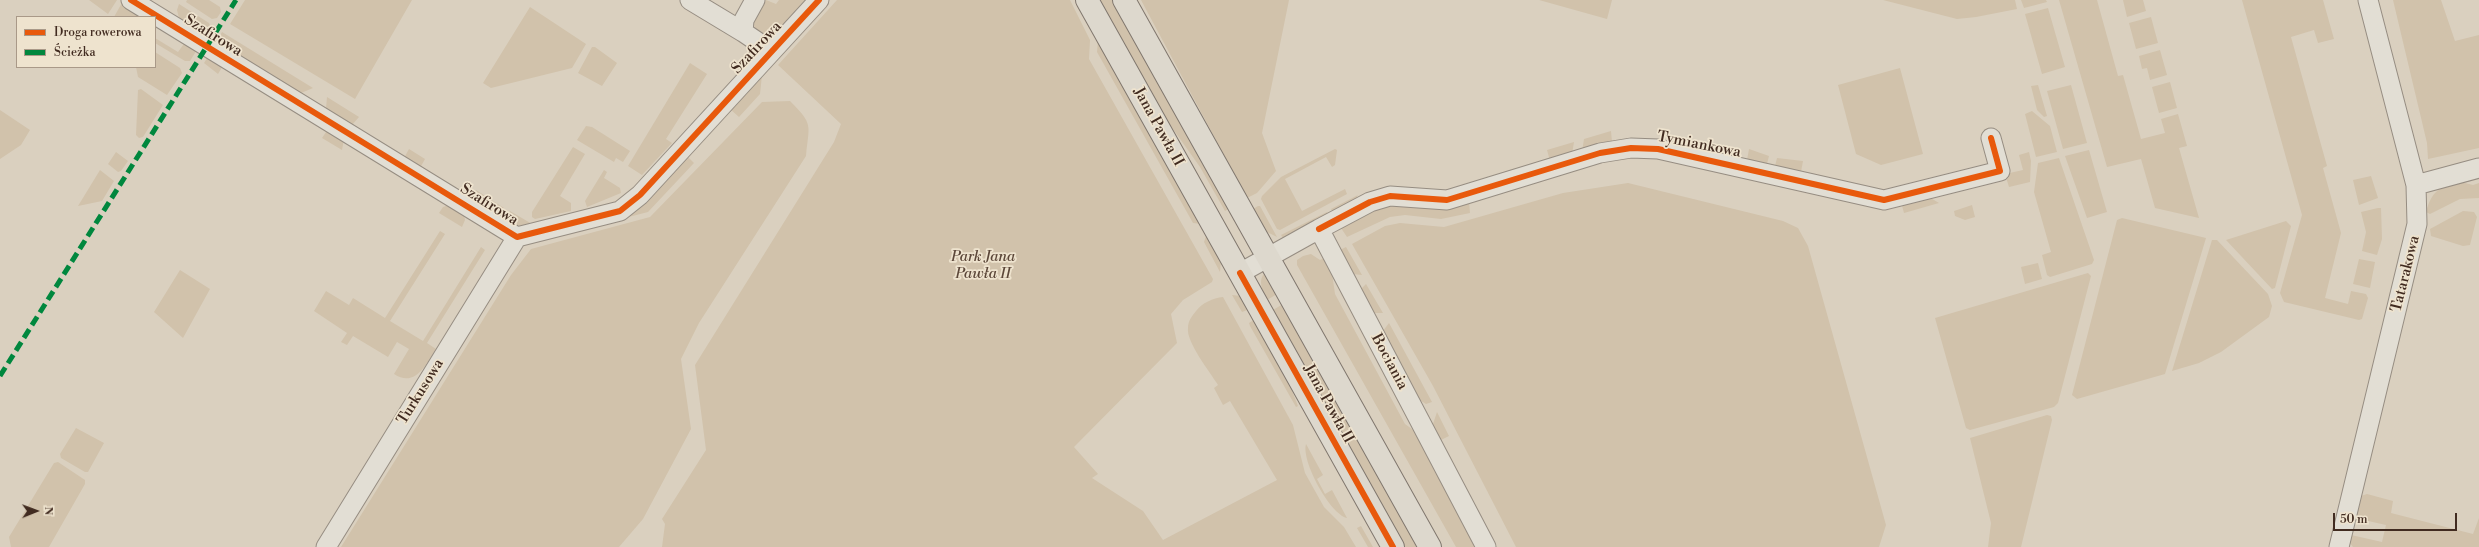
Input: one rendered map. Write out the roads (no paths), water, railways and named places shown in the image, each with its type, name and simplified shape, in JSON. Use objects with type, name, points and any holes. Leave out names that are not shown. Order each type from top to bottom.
[{"type":"main road","name":"Jana Pawła II","points":[[1087,0],[1393,547]]},
{"type":"main road","name":"Jana Pawła II","points":[[1124,0],[1430,547]]},
{"type":"street","name":"Szafirowa","points":[[131,0],[517,237],[620,211],[640,194],[819,0]]},
{"type":"street","points":[[690,0],[772,51]]},
{"type":"street","points":[[743,32],[744,20],[755,0]]},
{"type":"street","name":"Tatarakowa","points":[[2339,547],[2417,224],[2416,185],[2368,0]]},
{"type":"street","name":"Tymiankowa","points":[[1319,229],[1370,202],[1390,196],[1447,200],[1600,153],[1630,148],[1658,149],[1884,200],[2000,171],[1991,138]]},
{"type":"street","points":[[2416,185],[2479,168]]},
{"type":"street","points":[[1240,273],[1319,229]]},
{"type":"street","name":"Bociania","points":[[1319,229],[1486,547]]},
{"type":"street","name":"Turkusowa","points":[[326,547],[517,237]]},
{"type":"park label","name":"Park Jana Pawła II","points":[[983,266]]}]
